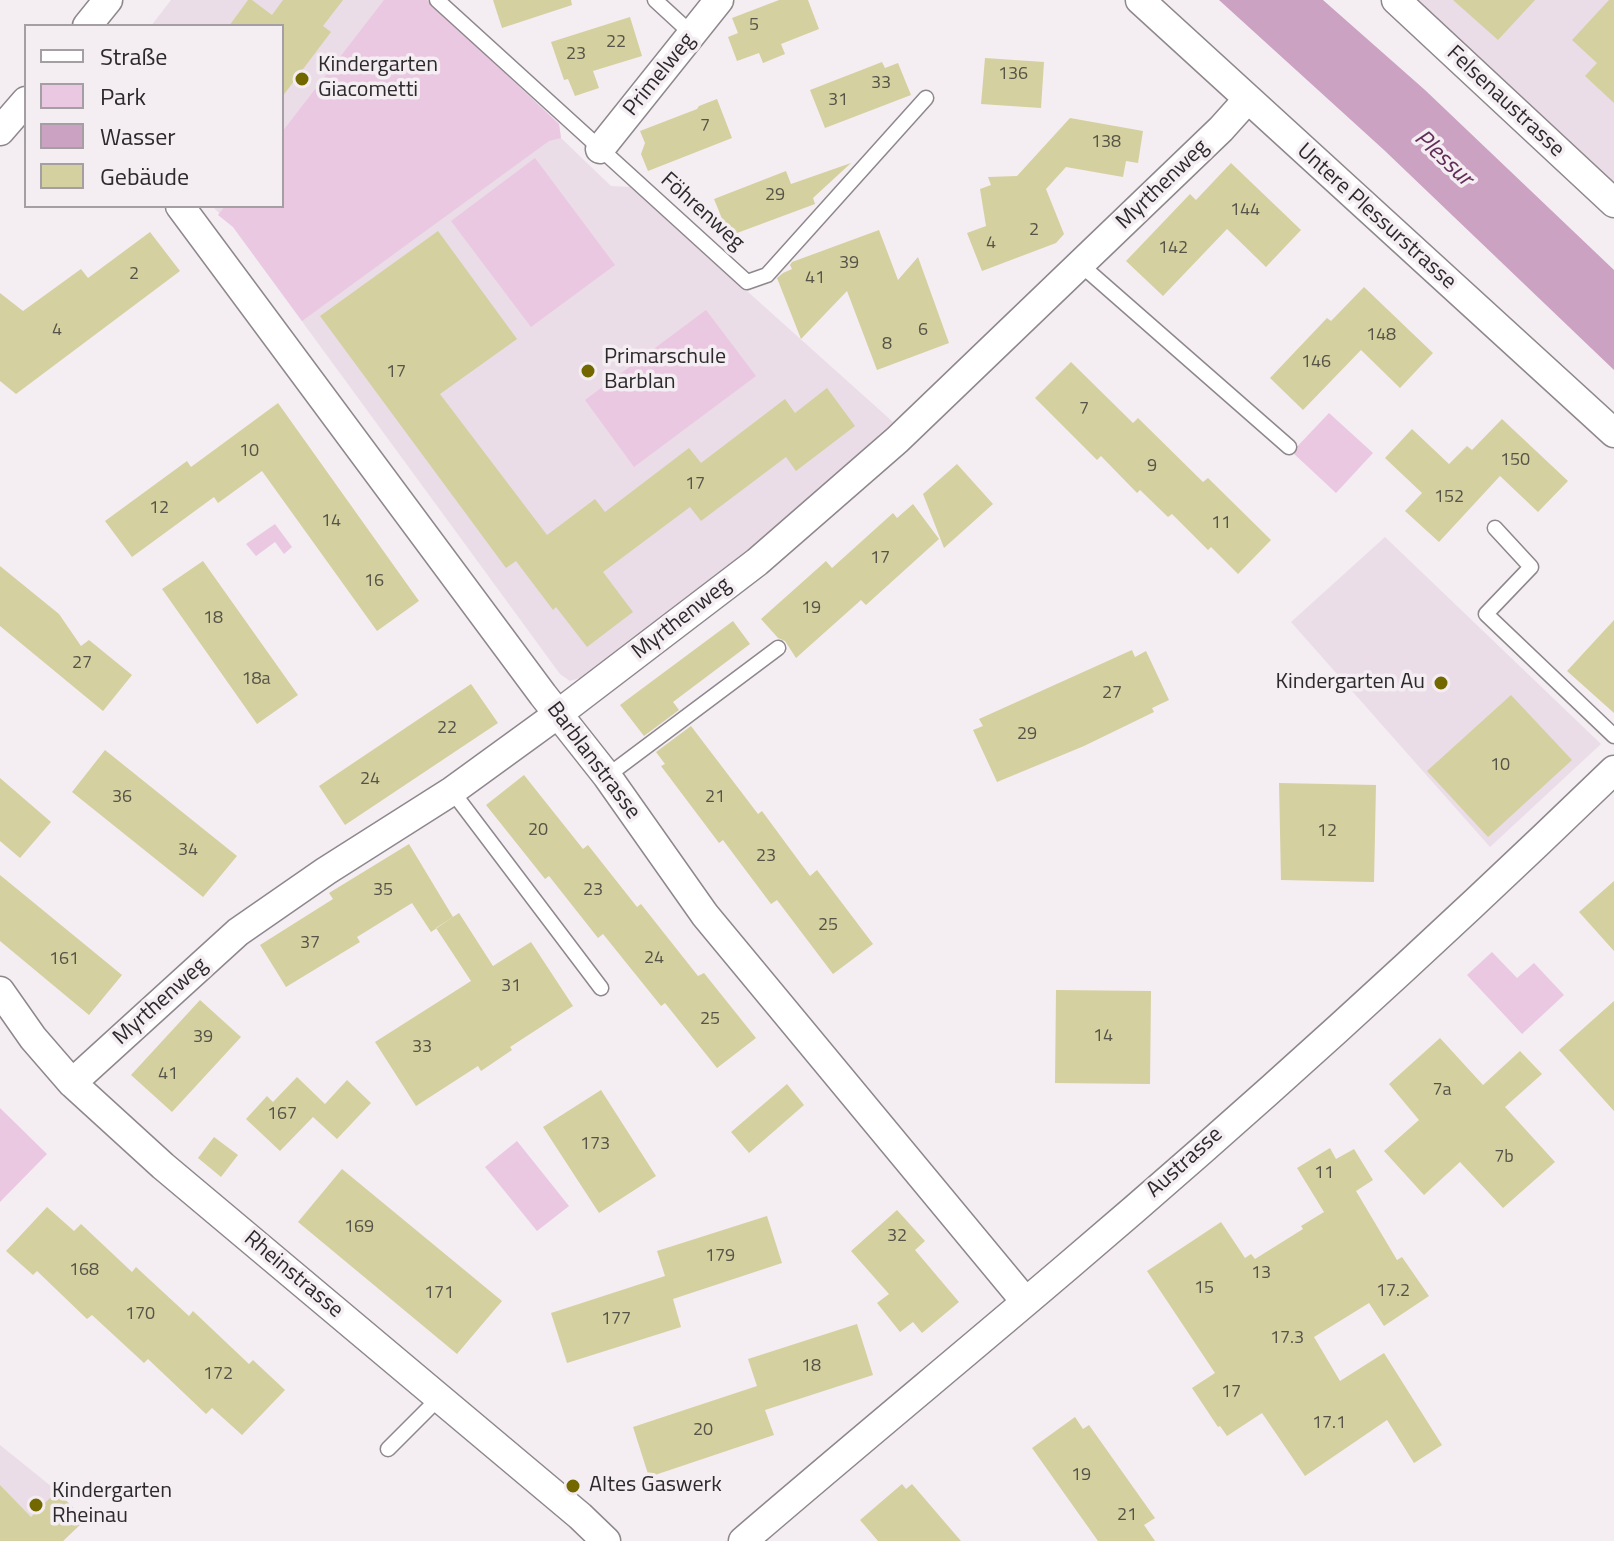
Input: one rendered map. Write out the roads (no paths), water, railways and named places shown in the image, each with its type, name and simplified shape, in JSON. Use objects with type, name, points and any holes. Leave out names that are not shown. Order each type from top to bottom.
[{"type":"street","points":[[89,24],[108,0]]},
{"type":"street","name":"Primelweg","points":[[600,149],[719,0]]},
{"type":"street","name":"Untere Plessurstrasse","points":[[1140,0],[1614,433]]},
{"type":"street","name":"Felsenaustrasse","points":[[1396,0],[1614,203]]},
{"type":"street","name":"Myrthenweg","points":[[72,1083],[238,932],[326,871],[452,791],[757,562],[897,440],[1221,129],[1247,100]]},
{"type":"street","points":[[0,131],[24,103]]},
{"type":"street","name":"Barblanstrasse","points":[[181,208],[607,776],[705,915],[1025,1301]]},
{"type":"street","name":"Austrasse","points":[[743,1541],[1076,1260],[1308,1054],[1524,857],[1614,770]]},
{"type":"street","name":"Rheinstrasse","points":[[0,991],[33,1038],[72,1083],[163,1166],[606,1541]]},
{"type":"lane","name":"Föhrenweg","points":[[437,0],[747,282],[767,275],[926,98]]},
{"type":"lane","points":[[655,0],[693,35]]},
{"type":"lane","points":[[1080,264],[1289,447]]},
{"type":"lane","points":[[1495,528],[1531,567],[1486,614],[1614,736]]},
{"type":"lane","points":[[607,776],[778,648]]},
{"type":"lane","points":[[452,791],[601,988]]},
{"type":"lane","points":[[388,1449],[439,1398]]},
{"type":"water","name":"Plessur","points":[[1219,0],[1323,0],[1425,90],[1614,270],[1614,370],[1384,150]]},
{"type":"place","name":"Kindergarten Giacometti","points":[[302,79]]},
{"type":"place","name":"Primarschule Barblan","points":[[588,371]]},
{"type":"place","name":"Kindergarten Au","points":[[1441,683]]},
{"type":"place","name":"Altes Gaswerk","points":[[573,1486]]},
{"type":"place","name":"Kindergarten Rheinau","points":[[36,1505]]}]
